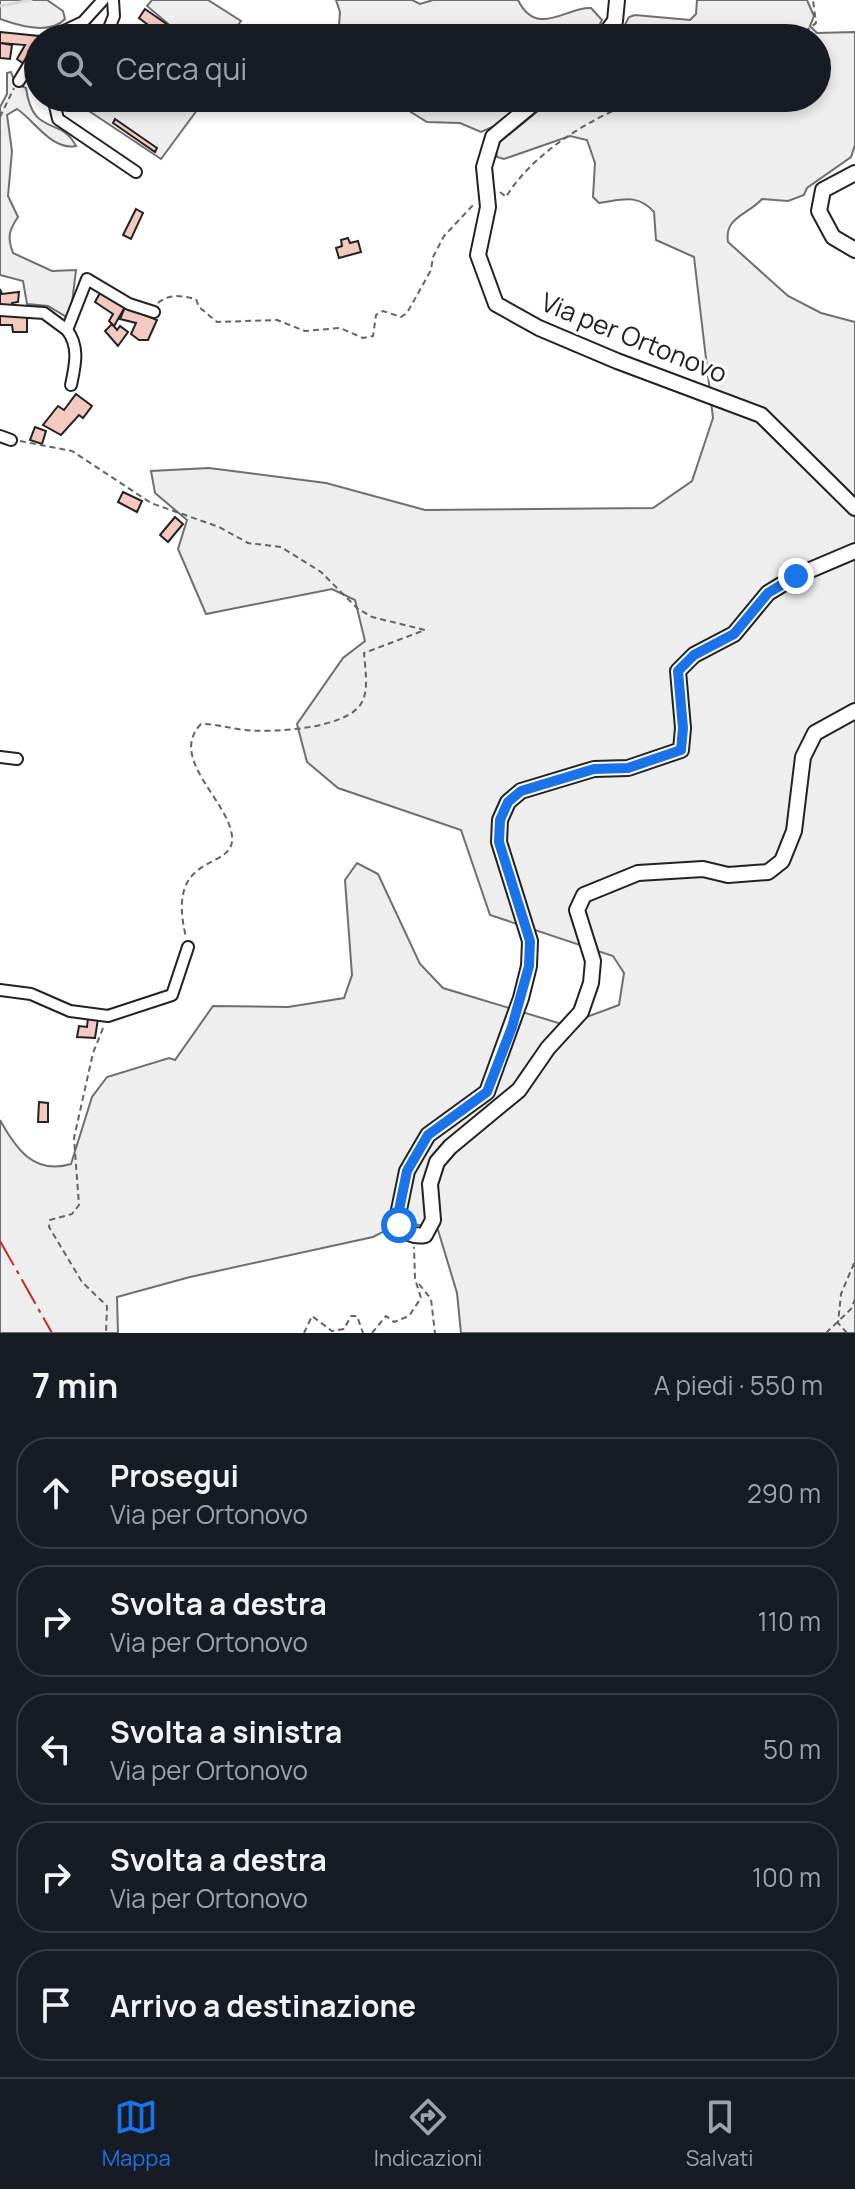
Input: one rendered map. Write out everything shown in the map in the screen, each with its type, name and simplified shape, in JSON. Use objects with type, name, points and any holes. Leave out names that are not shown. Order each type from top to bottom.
[{"type":"street","points":[[79,24],[103,0]]},
{"type":"street","points":[[111,24],[114,16],[113,0]]},
{"type":"street","points":[[613,24],[617,0]]},
{"type":"street","points":[[19,81],[24,73]]},
{"type":"street","points":[[56,112],[58,119],[136,172]]},
{"type":"street","name":"Via per Ortonovo","points":[[523,112],[493,137],[484,167],[488,207],[478,255],[496,304],[539,328],[617,361],[761,415],[855,508]]},
{"type":"street","points":[[855,173],[823,190],[819,211],[833,237],[855,250]]},
{"type":"street","points":[[67,330],[87,279],[129,304],[154,312]]},
{"type":"street","points":[[0,310],[44,313],[67,330],[73,338],[77,361],[71,385]]},
{"type":"street","points":[[855,551],[796,576],[768,593],[734,634],[694,655],[678,671],[683,728],[681,750],[628,768],[594,769],[521,791],[508,802],[500,820],[499,842],[530,941],[529,966],[512,1027],[487,1092],[428,1135],[407,1171],[399,1225],[415,1237],[425,1235],[433,1220],[430,1184],[437,1162],[519,1090],[548,1048],[581,1012],[591,983],[593,961],[577,910],[584,895],[638,873],[703,869],[728,875],[768,872],[782,861],[794,831],[803,757],[815,733],[855,711]]},
{"type":"street","points":[[0,757],[17,759]]},
{"type":"street","points":[[0,990],[31,994],[70,1011],[108,1016],[172,995],[188,947]]},
{"type":"path","points":[[813,0],[815,24]]},
{"type":"path","points":[[0,117],[19,81]]},
{"type":"path","points":[[495,188],[506,197],[534,162],[613,112]]},
{"type":"path","points":[[154,312],[159,301],[167,296],[180,296],[196,299],[199,307],[217,322],[277,320],[305,331],[340,328],[363,338],[373,336],[376,315],[383,311],[401,317],[407,313],[431,270],[433,257],[444,236],[475,204],[478,192]]},
{"type":"path","points":[[6,438],[72,451],[151,503],[219,527],[248,543],[281,547],[321,572],[357,608],[372,617],[425,630],[364,653],[365,695],[361,706],[350,715],[307,726],[267,730],[201,724],[193,733],[190,749],[195,766],[223,809],[232,836],[231,848],[219,859],[201,867],[185,882],[180,897],[188,947]]},
{"type":"path","points":[[106,1333],[107,1306],[82,1282],[49,1227],[50,1220],[72,1214],[79,1205],[74,1138],[93,1053],[108,1016]]},
{"type":"path","points":[[372,1333],[386,1316],[394,1322],[409,1316],[421,1298],[413,1258],[415,1237]]},
{"type":"path","points":[[847,1333],[838,1323],[841,1294],[855,1261]]},
{"type":"path","points":[[419,1283],[431,1299],[435,1333]]},
{"type":"path","points":[[826,1333],[838,1323],[855,1299]]},
{"type":"path","points":[[304,1333],[312,1316],[332,1331],[344,1329],[351,1316],[357,1316],[363,1333]]},
{"type":"shaded area","points":[[0,0],[47,0],[63,11],[65,19],[59,24],[24,26],[0,19]]},
{"type":"shaded area","points":[[152,0],[208,0],[241,21],[239,24],[168,24],[147,6]]},
{"type":"shaded area","points":[[336,0],[412,0],[420,4],[433,0],[518,0],[534,17],[553,18],[591,8],[602,20],[600,24],[339,24],[340,12]]},
{"type":"shaded area","points":[[697,0],[807,0],[814,16],[811,24],[625,24],[629,17],[635,15],[690,20],[696,14]]},
{"type":"shaded area","points":[[855,32],[855,145],[851,157],[807,188],[804,195],[788,201],[762,199],[733,222],[728,242],[788,296],[821,313],[855,322],[855,1333],[461,1333],[457,1293],[438,1230],[404,1221],[373,1237],[190,1277],[117,1297],[118,1333],[0,1333],[0,1120],[20,1150],[36,1163],[47,1166],[71,1164],[92,1097],[107,1077],[169,1058],[175,1060],[213,1006],[288,1007],[344,998],[352,975],[345,880],[357,863],[378,874],[420,964],[443,988],[565,1025],[619,1005],[624,973],[613,956],[490,915],[461,830],[338,788],[307,762],[297,724],[343,658],[365,641],[355,600],[332,589],[206,614],[178,549],[187,520],[155,493],[151,471],[209,468],[326,483],[425,510],[653,508],[692,481],[713,418],[694,257],[656,240],[654,212],[648,206],[629,199],[599,203],[593,197],[595,163],[587,140],[570,136],[504,159],[497,157],[495,146],[537,112],[831,112],[831,33]]},
{"type":"shaded area","points":[[11,72],[15,83],[24,87],[24,112],[34,112],[41,120],[70,137],[76,146],[59,144],[51,139],[17,109],[7,115],[12,151],[8,196],[18,217],[10,234],[11,247],[13,253],[52,271],[76,270],[70,319],[48,306],[27,304],[23,281],[0,275],[0,107],[7,94],[7,73]]},
{"type":"shaded area","points":[[90,112],[196,112],[161,159]]},
{"type":"shaded area","points":[[411,112],[513,112],[497,125],[481,132],[460,123],[427,122]]},
{"type":"building","points":[[145,9],[167,24],[147,24],[139,18]]},
{"type":"building","points":[[0,32],[24,34],[24,45],[0,43]]},
{"type":"building","points":[[0,43],[12,45],[10,59],[0,58]]},
{"type":"building","points":[[24,47],[24,64],[17,59]]},
{"type":"building","points":[[115,119],[157,148],[155,152],[113,123]]},
{"type":"building","points":[[136,209],[143,213],[131,239],[123,235]]},
{"type":"building","points":[[348,238],[350,243],[358,241],[361,252],[339,258],[336,248],[342,246],[341,240]]},
{"type":"building","points":[[0,289],[2,294],[19,292],[18,302],[12,303],[12,308],[0,308]]},
{"type":"building","points":[[101,291],[125,307],[114,326],[109,321],[113,314],[95,302]]},
{"type":"building","points":[[125,307],[157,320],[148,340],[139,340],[131,334],[136,323],[120,319]]},
{"type":"building","points":[[0,313],[22,313],[27,317],[27,332],[13,332],[12,325],[0,325]]},
{"type":"building","points":[[112,324],[117,330],[120,326],[128,332],[118,346],[105,331]]},
{"type":"building","points":[[76,394],[92,406],[83,418],[79,415],[61,435],[43,425],[58,406],[64,410]]},
{"type":"building","points":[[35,427],[46,431],[42,444],[30,440]]},
{"type":"building","points":[[123,492],[142,501],[137,512],[118,502]]},
{"type":"building","points":[[175,517],[183,524],[168,542],[160,535]]},
{"type":"building","points":[[88,1018],[98,1019],[95,1038],[77,1037],[79,1026],[87,1027]]},
{"type":"building","points":[[39,1102],[48,1103],[48,1122],[38,1122]]},
{"type":"waterway","points":[[0,6],[31,0]]},
{"type":"power","points":[[0,1241],[52,1333]]},
{"type":"route","points":[[399,1225],[407,1171],[428,1135],[487,1092],[512,1027],[529,966],[530,941],[499,842],[500,820],[508,802],[521,791],[594,769],[628,768],[681,750],[683,728],[678,671],[694,655],[734,634],[768,593],[796,576]]}]
